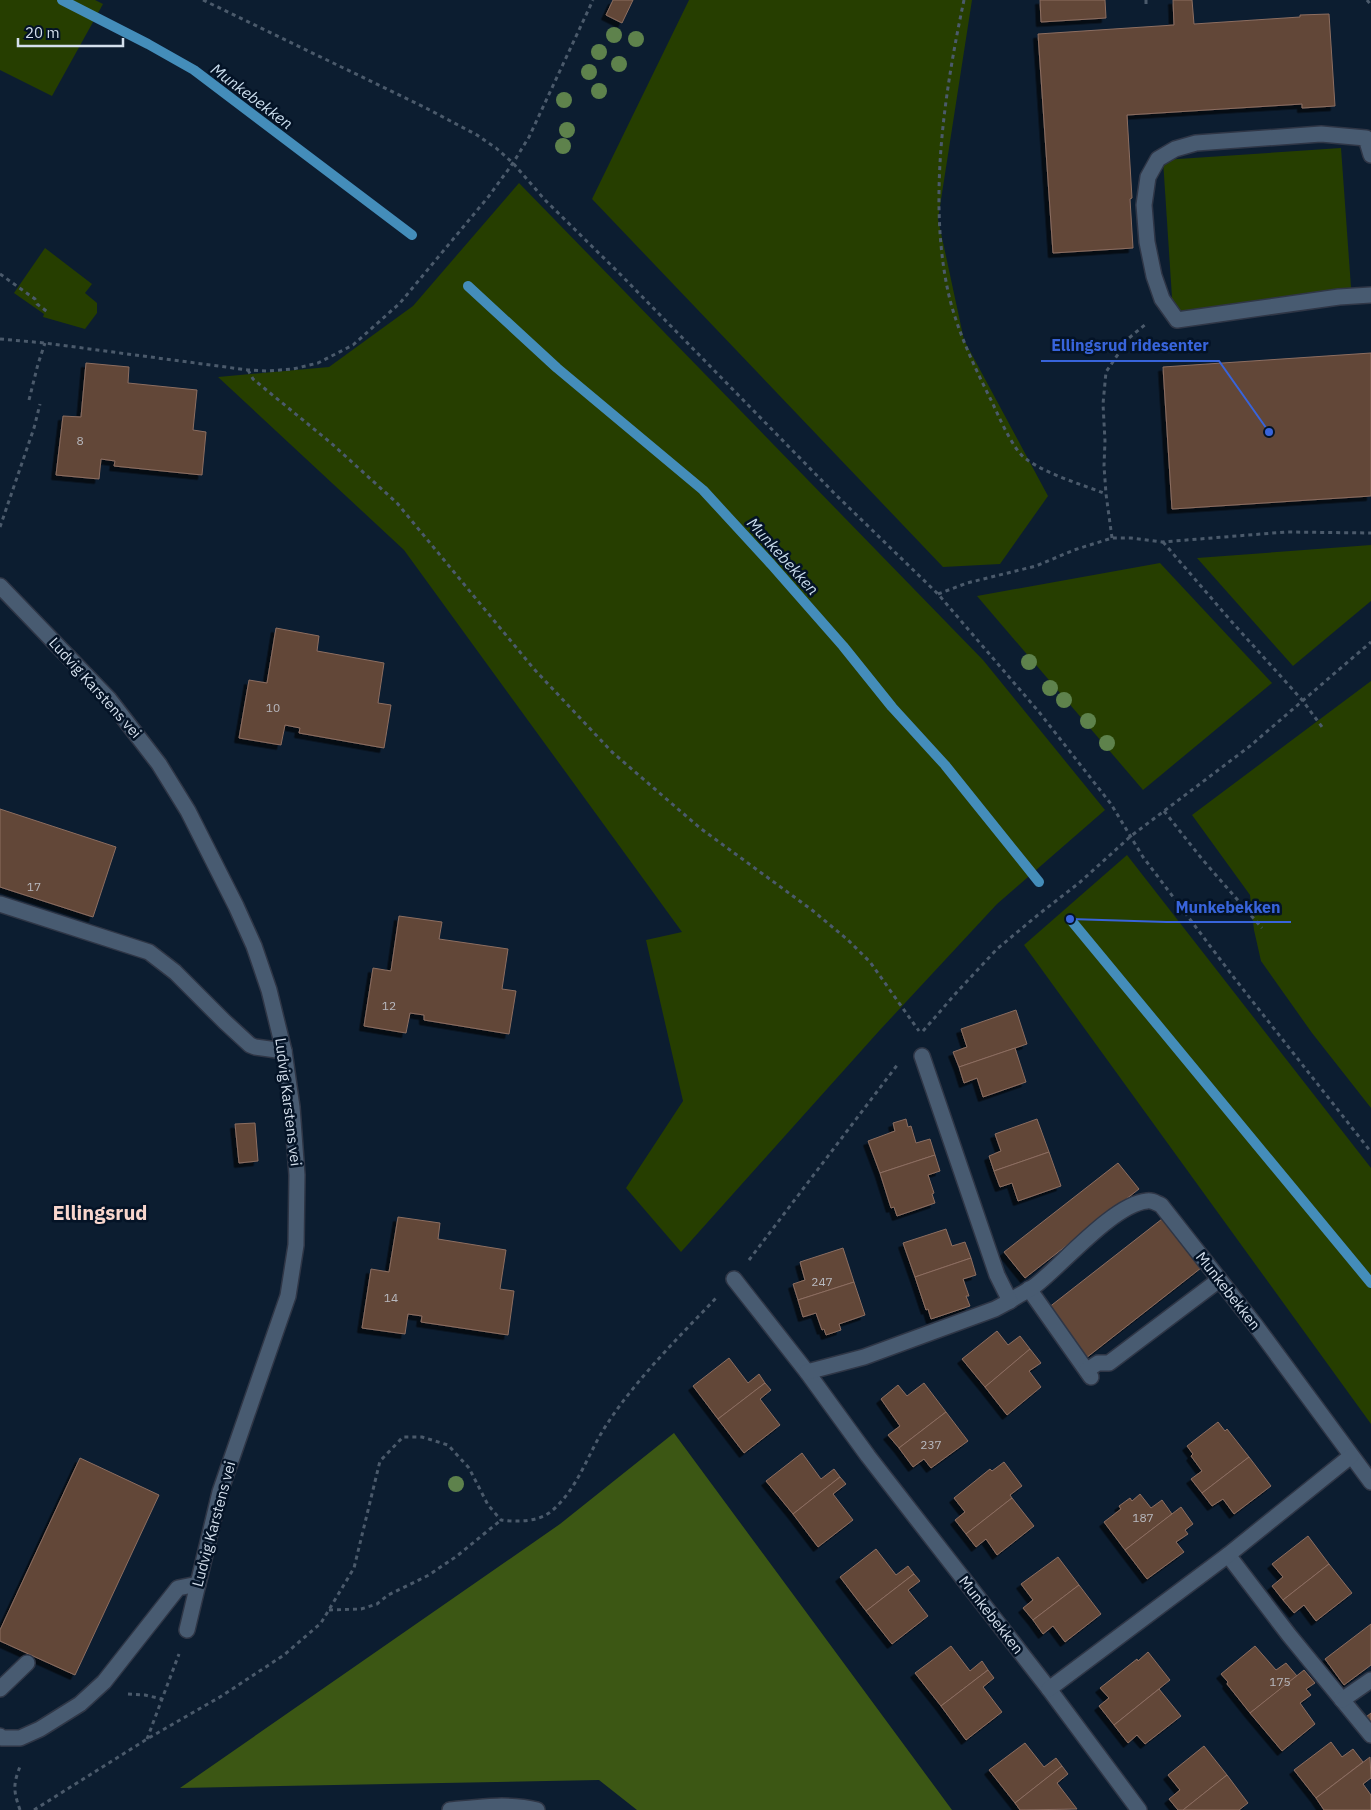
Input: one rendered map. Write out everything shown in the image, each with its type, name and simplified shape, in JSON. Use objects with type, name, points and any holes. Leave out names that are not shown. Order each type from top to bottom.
[{"type":"street","points":[[1371,155],[1366,138],[1321,134],[1196,143],[1175,149],[1158,159],[1148,177],[1144,205],[1146,242],[1154,276],[1162,299],[1177,320],[1339,297],[1371,295]]},
{"type":"street","name":"Ludvig Karstens vei","points":[[0,586],[109,699],[160,764],[188,811],[254,946],[269,990],[284,1051],[292,1107],[297,1175],[296,1245],[288,1296],[220,1492],[187,1630]]},
{"type":"street","points":[[0,904],[149,952],[175,972],[250,1045],[284,1051]]},
{"type":"street","points":[[922,1056],[997,1275],[1010,1301]]},
{"type":"street","name":"Munkebekken","points":[[807,1372],[864,1357],[995,1309],[1035,1286],[1110,1220],[1138,1202],[1149,1200],[1161,1205],[1371,1482]]},
{"type":"street","name":"Munkebekken","points":[[734,1279],[807,1372],[868,1456],[1139,1810]]},
{"type":"street","points":[[1028,1289],[1089,1374],[1098,1362],[1110,1363],[1219,1280]]},
{"type":"street","points":[[1049,1690],[1228,1555],[1351,1456]]},
{"type":"street","points":[[1228,1555],[1371,1735]]},
{"type":"street","points":[[0,1736],[2,1738],[20,1738],[40,1729],[80,1704],[104,1682],[178,1588],[198,1584]]},
{"type":"street","points":[[0,1689],[27,1663]]},
{"type":"street","points":[[1342,1700],[1371,1680]]},
{"type":"street","points":[[450,1810],[501,1806],[522,1806],[537,1810]]},
{"type":"path","points":[[204,0],[439,115],[496,148],[512,163],[545,200],[836,495],[938,594],[1039,712],[1111,804],[1143,857],[1235,979],[1371,1152]]},
{"type":"path","points":[[0,338],[248,370],[284,370],[318,363],[354,345],[400,303],[489,196],[512,163],[529,137],[592,0]]},
{"type":"path","points":[[964,0],[954,48],[940,152],[938,211],[950,299],[977,372],[1010,437],[1025,458],[1045,470],[1106,494]]},
{"type":"path","points":[[1146,0],[1146,8]]},
{"type":"path","points":[[1367,0],[1371,5]]},
{"type":"path","points":[[0,274],[35,298],[37,304],[49,313]]},
{"type":"path","points":[[1112,538],[1106,494],[1102,404],[1106,372],[1129,338],[1145,323],[1177,320]]},
{"type":"path","points":[[29,400],[45,343]]},
{"type":"path","points":[[248,370],[254,379],[331,443],[397,503],[534,669],[612,752],[700,828],[812,910],[848,940],[870,962],[921,1034]]},
{"type":"path","points":[[0,527],[34,428],[40,404]]},
{"type":"path","points":[[938,594],[967,583],[1036,566],[1074,550],[1112,538],[1131,538],[1162,542],[1286,532],[1371,533]]},
{"type":"path","points":[[1162,542],[1304,701],[1322,727]]},
{"type":"path","points":[[1131,836],[1250,746],[1371,642]]},
{"type":"path","points":[[1164,811],[1202,859],[1262,928]]},
{"type":"path","points":[[329,1610],[361,1609],[377,1604],[388,1594],[429,1575],[457,1556],[501,1520],[528,1521],[548,1513],[570,1491],[607,1424],[645,1374],[734,1279]]},
{"type":"path","points":[[34,1810],[147,1739],[220,1697],[284,1655],[321,1623],[354,1568],[380,1461],[402,1437],[422,1437],[448,1445],[469,1468],[488,1505],[501,1520]]},
{"type":"path","points":[[147,1739],[187,1630]]},
{"type":"path","points":[[104,1682],[125,1694],[144,1695],[162,1699]]},
{"type":"path","points":[[20,1738],[25,1754],[16,1776],[14,1794],[20,1810]]},
{"type":"green space","points":[[0,0],[95,0],[103,4],[52,96],[0,70]]},
{"type":"green space","points":[[689,0],[972,0],[938,219],[964,340],[1048,496],[1000,564],[943,567],[592,199]]},
{"type":"green space","points":[[1341,148],[1352,301],[1173,313],[1163,160]]},
{"type":"green space","points":[[519,183],[983,660],[1105,810],[997,904],[879,1031],[681,1252],[626,1188],[683,1101],[646,940],[682,932],[404,550],[218,377],[329,367],[413,306]]},
{"type":"green space","points":[[45,248],[92,284],[85,293],[97,303],[97,313],[85,329],[43,317],[44,314],[14,293]]},
{"type":"green space","points":[[1371,545],[1371,601],[1293,666],[1197,558]]},
{"type":"green space","points":[[1160,563],[1272,683],[1143,790],[977,596]]},
{"type":"green space","points":[[1371,681],[1371,1108],[1312,1033],[1261,961],[1254,930],[1250,895],[1192,815]]},
{"type":"green space","points":[[1127,855],[1371,1168],[1371,1424],[1024,945]]},
{"type":"green space","points":[[674,1433],[952,1810],[637,1810],[599,1780],[180,1788],[560,1524]]},
{"type":"building","points":[[613,0],[633,0],[622,23],[606,15]]},
{"type":"building","points":[[1040,0],[1105,0],[1106,18],[1041,22]]},
{"type":"building","points":[[1173,0],[1192,0],[1194,24],[1329,14],[1335,106],[1302,108],[1302,104],[1127,115],[1133,248],[1053,253],[1038,34],[1174,25]]},
{"type":"building","points":[[1371,353],[1371,496],[1172,509],[1163,367]]},
{"type":"building","points":[[86,363],[129,367],[128,383],[197,390],[193,430],[206,432],[202,475],[114,466],[115,461],[101,459],[99,479],[56,475],[63,416],[81,417]]},
{"type":"building","points":[[276,628],[319,636],[317,651],[384,663],[378,703],[391,705],[384,748],[299,733],[300,728],[285,725],[281,745],[239,738],[249,680],[267,683]]},
{"type":"building","points":[[0,809],[116,847],[93,917],[0,887]]},
{"type":"building","points":[[399,916],[442,922],[439,939],[508,949],[502,989],[516,991],[509,1034],[424,1020],[424,1015],[410,1013],[406,1033],[364,1026],[373,968],[391,971]]},
{"type":"building","points":[[1016,1010],[1027,1044],[959,1067],[953,1052],[967,1047],[961,1029]]},
{"type":"building","points":[[1015,1048],[1026,1082],[983,1097],[977,1078],[964,1083],[959,1067]]},
{"type":"building","points":[[906,1119],[908,1127],[911,1126],[916,1143],[930,1139],[935,1155],[880,1173],[868,1141],[895,1131],[893,1123]]},
{"type":"building","points":[[1037,1119],[1049,1152],[994,1171],[989,1156],[1001,1151],[995,1134]]},
{"type":"building","points":[[255,1123],[258,1161],[239,1163],[235,1124]]},
{"type":"building","points":[[1049,1152],[1061,1186],[1018,1201],[1012,1183],[1000,1187],[994,1171]]},
{"type":"building","points":[[935,1155],[940,1171],[928,1175],[935,1203],[897,1216],[894,1207],[891,1208],[880,1173]]},
{"type":"building","points":[[1118,1163],[1139,1189],[1025,1278],[1004,1252]]},
{"type":"building","points":[[398,1217],[440,1223],[438,1239],[506,1250],[500,1289],[514,1291],[508,1335],[421,1322],[422,1316],[408,1314],[405,1334],[362,1328],[371,1269],[389,1272]]},
{"type":"building","points":[[1162,1219],[1201,1268],[1086,1358],[1048,1308]]},
{"type":"building","points":[[946,1229],[952,1246],[965,1242],[971,1258],[915,1277],[903,1243]]},
{"type":"building","points":[[843,1248],[854,1282],[798,1300],[793,1284],[805,1280],[800,1262]]},
{"type":"building","points":[[971,1258],[976,1275],[963,1279],[969,1296],[966,1296],[970,1306],[931,1319],[915,1277]]},
{"type":"building","points":[[854,1282],[865,1315],[839,1324],[841,1330],[826,1335],[824,1329],[822,1330],[816,1313],[803,1317],[798,1300]]},
{"type":"building","points":[[997,1331],[1008,1345],[1020,1336],[1030,1349],[985,1387],[962,1359]]},
{"type":"building","points":[[1030,1349],[1041,1363],[1029,1371],[1041,1387],[1007,1415],[985,1387]]},
{"type":"building","points":[[729,1358],[748,1383],[759,1374],[765,1383],[718,1419],[693,1386]]},
{"type":"building","points":[[765,1383],[771,1390],[760,1399],[780,1425],[744,1453],[718,1419]]},
{"type":"building","points":[[924,1383],[946,1412],[899,1448],[888,1435],[900,1426],[881,1399],[898,1385],[907,1396]]},
{"type":"building","points":[[946,1412],[968,1441],[931,1468],[924,1459],[913,1467],[899,1448]]},
{"type":"building","points":[[1218,1422],[1225,1431],[1227,1429],[1249,1457],[1202,1493],[1191,1479],[1202,1471],[1191,1456],[1193,1454],[1187,1446]]},
{"type":"building","points":[[802,1453],[821,1479],[834,1469],[840,1477],[793,1514],[766,1481]]},
{"type":"building","points":[[1249,1457],[1271,1486],[1234,1514],[1223,1499],[1212,1506],[1202,1493]]},
{"type":"building","points":[[80,1458],[159,1495],[75,1675],[0,1641],[0,1630]]},
{"type":"building","points":[[1004,1462],[1022,1486],[1010,1495],[1012,1498],[966,1534],[955,1520],[965,1512],[954,1498],[990,1469],[992,1471]]},
{"type":"building","points":[[840,1477],[846,1484],[833,1494],[853,1520],[818,1547],[793,1514]]},
{"type":"building","points":[[1140,1494],[1151,1508],[1162,1500],[1172,1514],[1125,1550],[1104,1522],[1121,1509],[1119,1506],[1130,1498],[1132,1501]]},
{"type":"building","points":[[1012,1498],[1034,1526],[997,1555],[986,1539],[976,1547],[966,1534]]},
{"type":"building","points":[[1181,1507],[1193,1524],[1185,1530],[1188,1534],[1176,1542],[1184,1552],[1147,1579],[1125,1550]]},
{"type":"building","points":[[1308,1536],[1329,1564],[1283,1600],[1272,1586],[1283,1577],[1272,1564]]},
{"type":"building","points":[[876,1549],[896,1575],[908,1566],[914,1574],[866,1611],[840,1577]]},
{"type":"building","points":[[1058,1557],[1079,1585],[1033,1620],[1023,1608],[1033,1600],[1021,1584]]},
{"type":"building","points":[[1329,1564],[1352,1593],[1316,1621],[1304,1605],[1294,1613],[1283,1600]]},
{"type":"building","points":[[914,1574],[920,1581],[908,1590],[928,1616],[892,1644],[866,1611]]},
{"type":"building","points":[[1079,1585],[1101,1614],[1065,1642],[1053,1626],[1043,1634],[1033,1620]]},
{"type":"building","points":[[1371,1624],[1371,1665],[1344,1685],[1325,1659]]},
{"type":"building","points":[[951,1646],[970,1671],[982,1661],[988,1670],[941,1706],[915,1673]]},
{"type":"building","points":[[1255,1646],[1276,1670],[1286,1663],[1297,1676],[1250,1713],[1221,1674]]},
{"type":"building","points":[[1148,1652],[1170,1680],[1114,1725],[1099,1706],[1109,1698],[1100,1688]]},
{"type":"building","points":[[988,1670],[994,1678],[983,1687],[1002,1712],[966,1740],[941,1706]]},
{"type":"building","points":[[1304,1670],[1315,1683],[1306,1689],[1311,1695],[1300,1703],[1315,1724],[1282,1751],[1250,1713]]},
{"type":"building","points":[[1159,1689],[1181,1716],[1145,1744],[1137,1735],[1128,1743],[1114,1725]]},
{"type":"building","points":[[1371,1713],[1371,1723],[1366,1717]]},
{"type":"building","points":[[1331,1742],[1342,1757],[1353,1749],[1363,1762],[1316,1798],[1294,1770]]},
{"type":"building","points":[[1025,1743],[1044,1767],[1056,1758],[1062,1766],[1015,1803],[989,1770]]},
{"type":"building","points":[[1204,1746],[1227,1775],[1183,1810],[1178,1810],[1169,1799],[1180,1790],[1168,1775]]},
{"type":"building","points":[[1370,1757],[1371,1778],[1363,1784],[1371,1795],[1371,1810],[1324,1810],[1316,1798]]},
{"type":"building","points":[[1062,1766],[1068,1774],[1057,1783],[1077,1809],[1020,1810],[1015,1803]]},
{"type":"building","points":[[1227,1775],[1248,1803],[1239,1810],[1183,1810]]},
{"type":"waterway","name":"Munkebekken","points":[[62,0],[194,70],[412,235]]},
{"type":"waterway","name":"Munkebekken","points":[[468,286],[557,368],[703,490],[843,646],[892,707],[945,765],[1039,882]]},
{"type":"waterway","name":"Munkebekken","points":[[1070,919],[1371,1283]]},
{"type":"place","name":"Ellingsrud ridesenter","points":[[1269,432]]},
{"type":"place","name":"Munkebekken","points":[[1070,919]]},
{"type":"district","name":"Ellingsrud","points":[[100,1213]]}]
